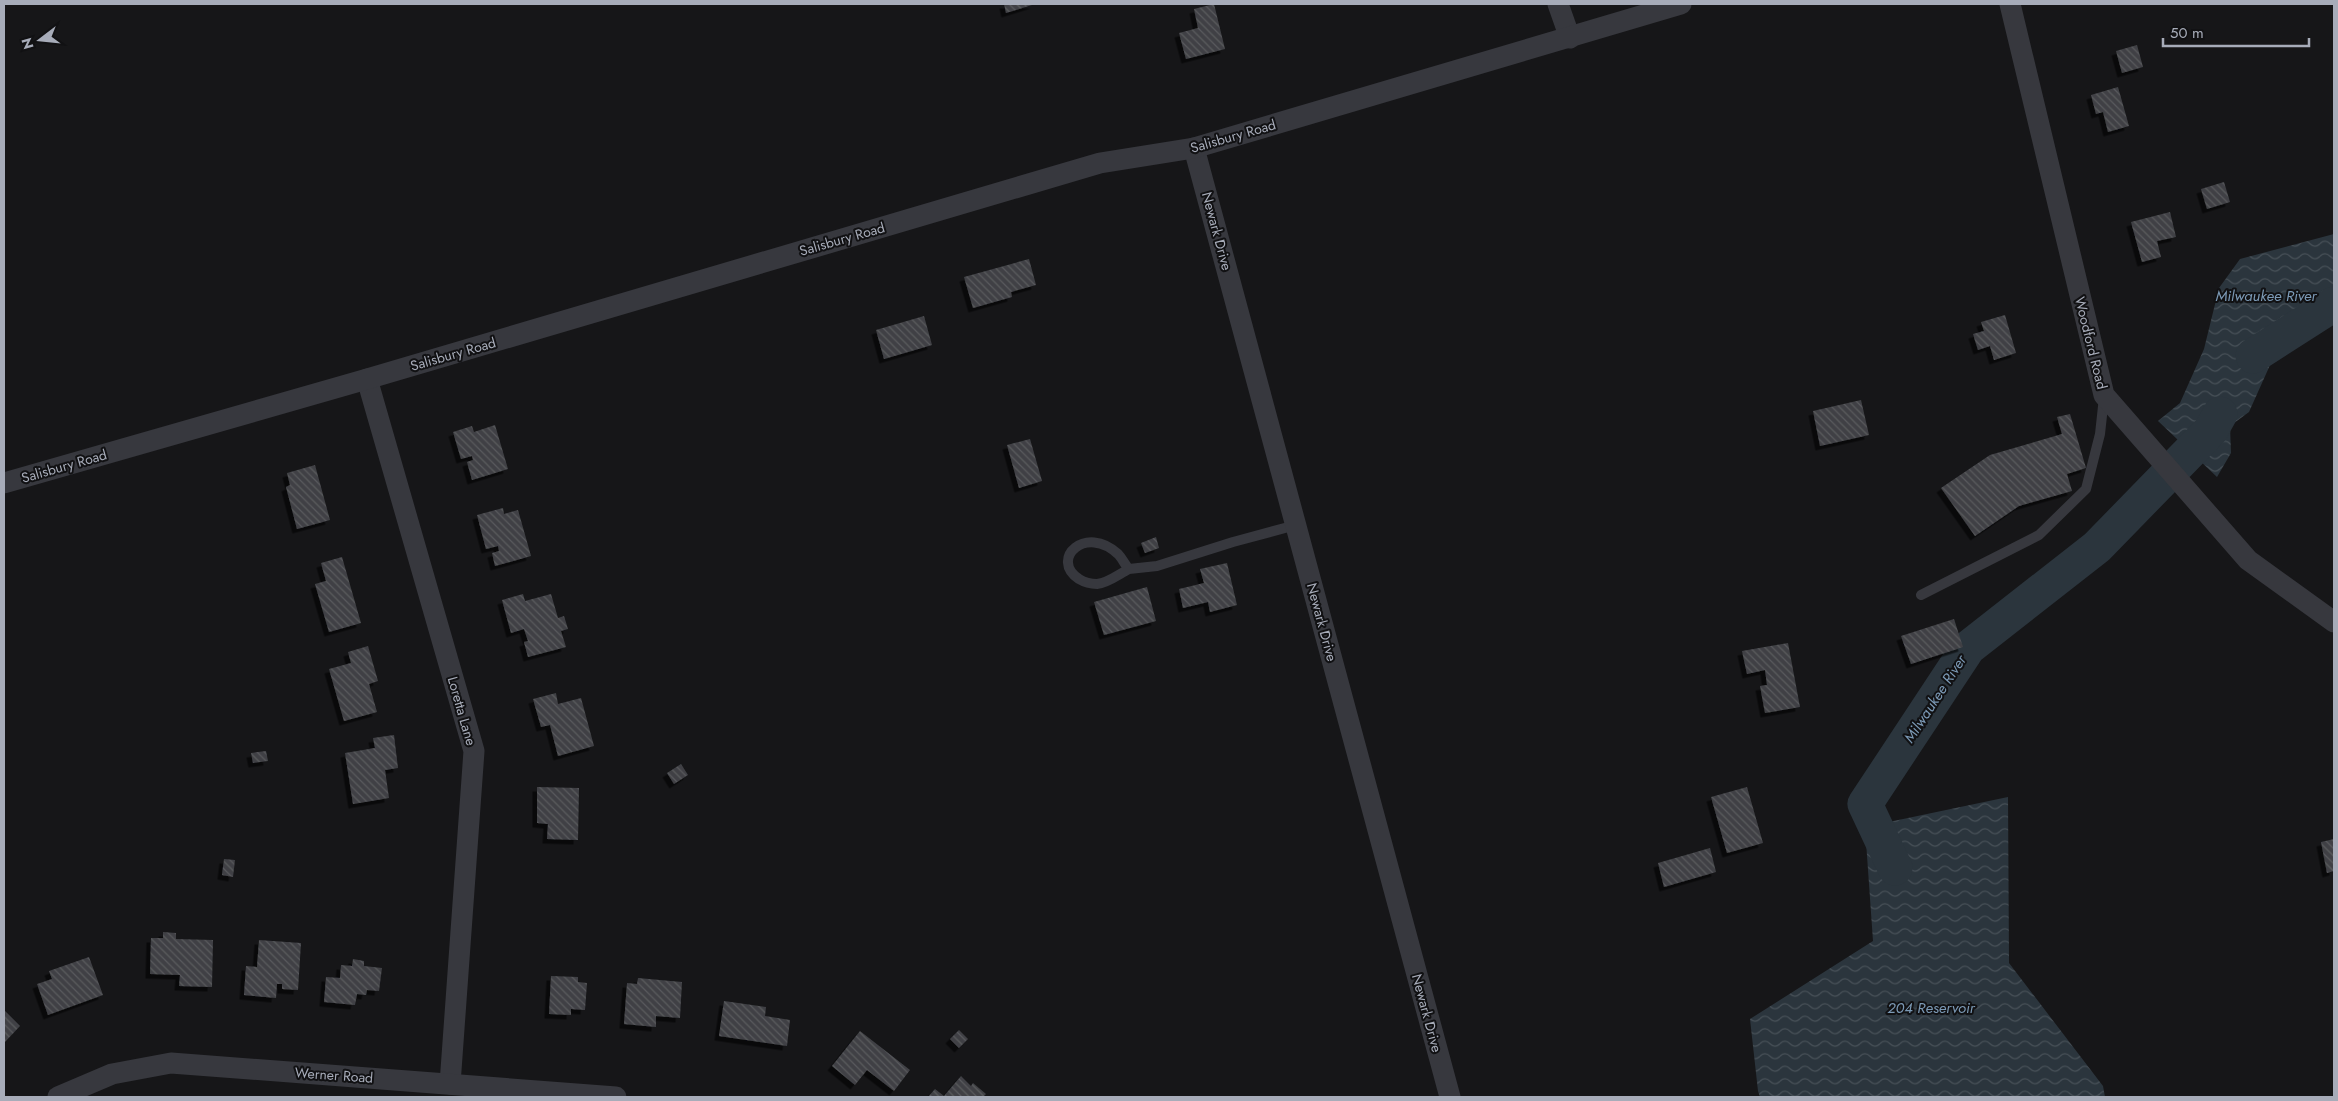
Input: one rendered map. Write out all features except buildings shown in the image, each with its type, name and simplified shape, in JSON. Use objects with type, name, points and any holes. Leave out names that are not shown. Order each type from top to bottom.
[{"type":"street","points":[[1558,4],[1570,38]]},
{"type":"street","name":"Salisbury Road","points":[[4,483],[367,379],[1100,163],[1194,148],[1682,4]]},
{"type":"street","name":"Woodford Road","points":[[2010,4],[2111,404],[2248,560],[2334,622]]},
{"type":"street","name":"Newark Drive","points":[[1194,148],[1450,1097]]},
{"type":"street","name":"Loretta Lane","points":[[367,379],[474,751],[450,1084]]},
{"type":"street","name":"Werner Road","points":[[58,1097],[112,1074],[172,1062],[616,1097]]},
{"type":"lane","points":[[1921,594],[2039,535],[2086,489],[2100,434],[2111,404]]},
{"type":"lane","points":[[1129,569],[1118,554],[1102,544],[1088,541],[1079,543],[1072,551],[1069,562],[1073,575],[1084,582],[1097,584],[1129,569],[1157,566],[1233,542],[1296,525]]},
{"type":"water","name":"Milwaukee River","points":[[2334,234],[2334,288],[2325,294],[2279,345],[2249,412],[2230,426],[2231,453],[2217,477],[2158,421],[2180,403],[2204,349],[2219,288],[2240,259]]},
{"type":"water","name":"204 Reservoir","points":[[2008,797],[2009,963],[2103,1086],[2105,1097],[1760,1097],[1750,1019],[1873,941],[1865,827]]},
{"type":"waterway","name":"Milwaukee River","points":[[2253,356],[2334,304]]},
{"type":"waterway","name":"Milwaukee River","points":[[1895,868],[1865,804],[1968,648],[2097,547],[2211,430],[2220,414]]}]
